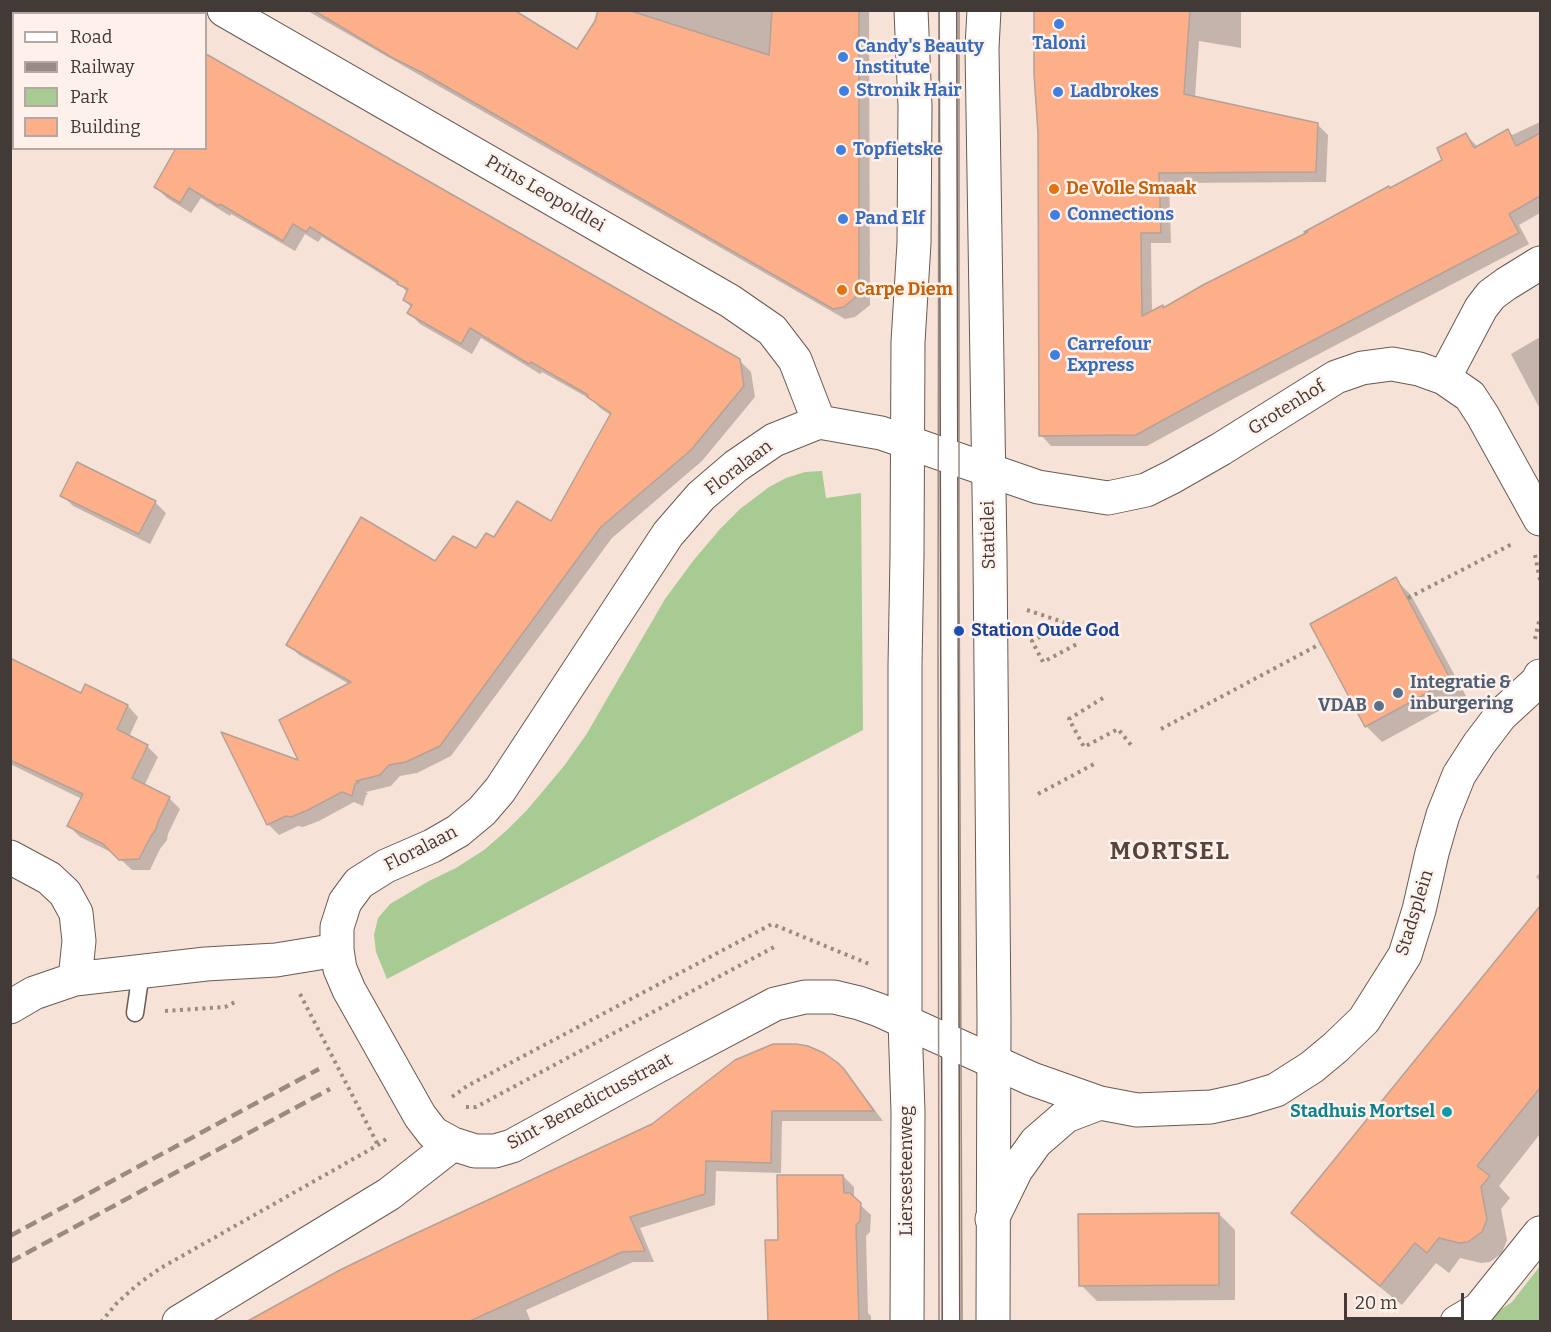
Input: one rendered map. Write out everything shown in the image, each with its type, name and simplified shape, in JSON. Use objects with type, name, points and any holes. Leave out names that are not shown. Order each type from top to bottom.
[{"type":"street","name":"Prins Leopoldlei","points":[[224,10],[730,301],[772,330],[795,360],[819,422]]},
{"type":"street","points":[[905,1021],[908,342],[914,243],[915,106],[911,10]]},
{"type":"street","name":"Statielei","points":[[984,10],[982,48],[993,1060]]},
{"type":"street","points":[[1532,528],[1483,416],[1470,396],[1444,378],[1481,308],[1491,295],[1540,263]]},
{"type":"street","name":"Grotenhof","points":[[819,422],[881,433],[1038,487],[1108,498],[1146,490],[1172,477],[1336,377],[1362,368],[1392,364],[1419,369],[1444,378]]},
{"type":"street","name":"Floralaan","points":[[453,1144],[433,1133],[420,1116],[349,990],[340,969],[337,950],[337,927],[345,902],[359,883],[386,866],[432,846],[458,831],[482,811],[500,790],[668,534],[701,496],[736,466],[774,440],[819,422]]},
{"type":"street","name":"Stadsplein","points":[[993,1060],[1032,1078],[1100,1103],[1137,1110],[1211,1107],[1243,1100],[1276,1090],[1303,1073],[1358,1027],[1406,955],[1432,853],[1458,775],[1501,715],[1538,681],[1537,663]]},
{"type":"street","points":[[10,857],[49,878],[65,893],[76,913],[79,940],[75,979]]},
{"type":"street","points":[[10,1006],[34,993],[75,979],[206,964],[276,960],[337,950]]},
{"type":"street","name":"Sint-Benedictusstraat","points":[[453,1144],[475,1151],[495,1151],[512,1146],[775,1004],[805,997],[834,997],[860,1003],[993,1060]]},
{"type":"street","name":"Liersesteenweg","points":[[905,1021],[908,1112],[907,1322]]},
{"type":"street","points":[[993,1060],[993,1322]]},
{"type":"street","points":[[992,1219],[1016,1170],[1036,1142],[1066,1116],[1100,1103]]},
{"type":"street","points":[[179,1322],[389,1194],[453,1144]]},
{"type":"street","points":[[1457,1322],[1479,1310],[1540,1233]]},
{"type":"lane","points":[[948,10],[951,1322]]},
{"type":"lane","points":[[135,1013],[141,972]]},
{"type":"path","points":[[1408,598],[1532,528]]},
{"type":"path","points":[[1017,607],[1067,623],[1032,641],[1043,662],[1077,644]]},
{"type":"path","points":[[1537,663],[1540,617]]},
{"type":"path","points":[[1161,729],[1320,644]]},
{"type":"path","points":[[1103,698],[1069,719],[1084,747],[1118,729],[1131,745]]},
{"type":"path","points":[[1038,794],[1096,763]]},
{"type":"path","points":[[449,1099],[467,1086],[772,924],[871,965]]},
{"type":"path","points":[[476,1107],[776,946]]},
{"type":"path","points":[[101,1322],[117,1303],[159,1269],[378,1145],[308,1009]]},
{"type":"green space","points":[[822,471],[826,498],[861,493],[863,730],[387,979],[376,952],[374,935],[378,918],[390,904],[484,850],[527,810],[564,766],[586,735],[665,599],[720,529],[740,509],[769,487],[805,472]]},
{"type":"green space","points":[[1540,1266],[1540,1321],[1482,1322],[1512,1302]]},
{"type":"building","points":[[313,10],[514,10],[577,49],[595,21],[598,10],[628,10],[769,55],[772,10],[859,10],[859,294],[844,307],[833,309],[421,72],[391,57]]},
{"type":"building","points":[[1034,10],[1190,10],[1184,94],[1318,123],[1316,172],[1159,173],[1161,233],[1141,233],[1142,316],[1163,305],[1163,308],[1203,285],[1308,232],[1304,232],[1389,186],[1390,188],[1442,160],[1437,148],[1466,133],[1474,148],[1508,129],[1516,146],[1540,133],[1540,196],[1509,214],[1519,233],[1136,435],[1039,436],[1038,133],[1034,74]]},
{"type":"building","points":[[207,55],[740,359],[744,386],[691,450],[601,527],[440,746],[406,762],[389,765],[380,775],[356,781],[359,782],[355,784],[352,796],[342,792],[308,810],[291,817],[286,816],[267,825],[221,732],[298,760],[279,720],[351,682],[286,645],[361,517],[435,561],[453,536],[476,548],[486,533],[494,537],[517,501],[551,521],[611,413],[587,397],[588,395],[531,362],[529,364],[470,328],[461,344],[407,313],[412,305],[403,300],[408,289],[310,227],[306,232],[293,224],[283,241],[189,188],[180,203],[154,187],[175,150],[207,150]]},
{"type":"building","points":[[77,462],[156,501],[139,534],[60,496]]},
{"type":"building","points":[[1396,577],[1451,680],[1365,727],[1310,624]]},
{"type":"building","points":[[10,658],[81,693],[85,684],[128,705],[117,729],[148,745],[132,778],[170,797],[139,859],[119,860],[103,844],[67,826],[83,794],[10,760]]},
{"type":"building","name":"Stadhuis Mortsel","points":[[1540,906],[1540,1088],[1477,1166],[1490,1176],[1481,1187],[1487,1219],[1482,1232],[1468,1242],[1459,1243],[1439,1238],[1427,1253],[1415,1243],[1380,1286],[1291,1213]]},
{"type":"building","points":[[773,1044],[808,1046],[824,1053],[844,1069],[874,1111],[772,1111],[771,1163],[706,1161],[705,1194],[630,1217],[645,1251],[622,1252],[468,1322],[246,1322],[340,1270],[652,1124],[735,1060]]},
{"type":"building","points":[[777,1175],[843,1175],[844,1193],[850,1193],[861,1203],[860,1221],[856,1225],[859,1322],[768,1322],[765,1240],[778,1240]]},
{"type":"building","points":[[1219,1213],[1219,1285],[1079,1286],[1078,1214]]},
{"type":"tram line","points":[[939,10],[939,1322]]},
{"type":"tram line","points":[[959,10],[962,1322]]},
{"type":"railway","points":[[10,1236],[319,1069]]},
{"type":"railway","points":[[10,1262],[330,1089]]},
{"type":"place","name":"Taloni","points":[[1059,24]]},
{"type":"place","name":"Candy's Beauty Institute","points":[[843,57]]},
{"type":"place","name":"Stronik Hair","points":[[844,91]]},
{"type":"place","name":"Ladbrokes","points":[[1058,92]]},
{"type":"place","name":"Topfietske","points":[[841,150]]},
{"type":"place","name":"De Volle Smaak","points":[[1054,189]]},
{"type":"place","name":"Connections","points":[[1055,215]]},
{"type":"place","name":"Pand Elf","points":[[843,219]]},
{"type":"place","name":"Carpe Diem","points":[[842,290]]},
{"type":"place","name":"Carrefour Express","points":[[1055,355]]},
{"type":"place","name":"Station Oude God","points":[[959,631]]},
{"type":"place","name":"Integratie & inburgering","points":[[1398,693]]},
{"type":"place","name":"VDAB","points":[[1379,706]]},
{"type":"place","name":"Stadhuis Mortsel","points":[[1447,1112]]},
{"type":"district","name":"MORTSEL","points":[[1170,852]]}]
